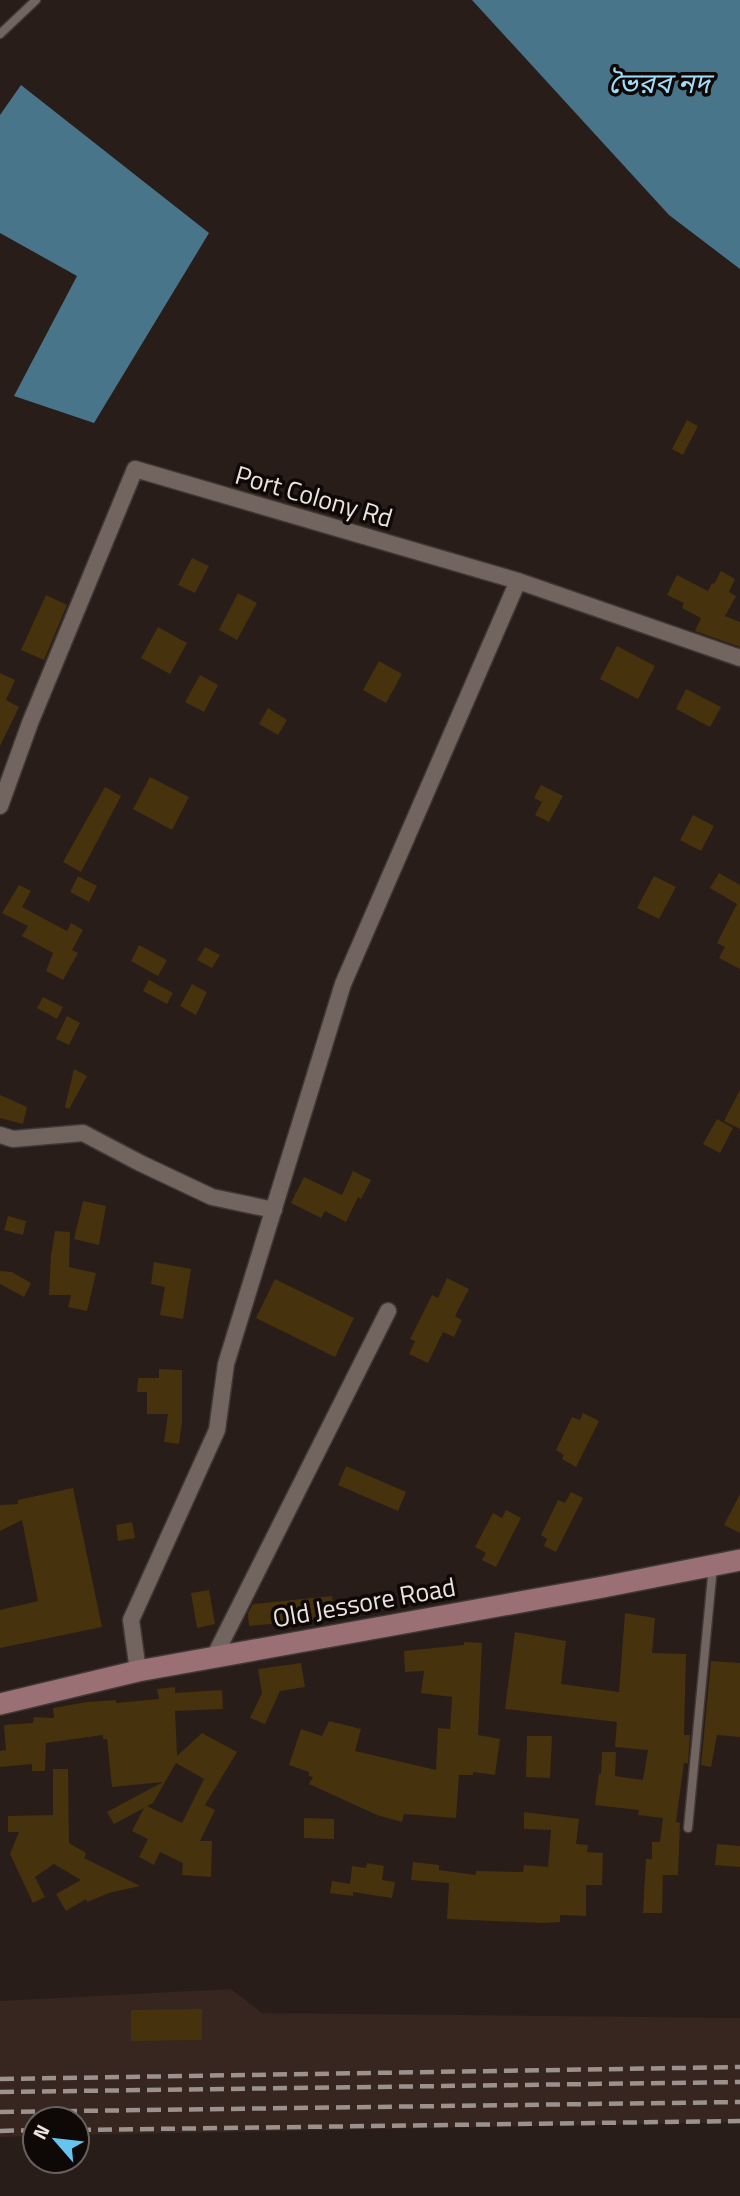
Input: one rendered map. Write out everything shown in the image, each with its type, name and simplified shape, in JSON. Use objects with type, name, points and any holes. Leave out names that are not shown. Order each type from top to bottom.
[{"type":"main road","name":"Old Jessore Road","points":[[0,1704],[138,1671],[740,1560]]},
{"type":"street","name":"Port Colony Rd","points":[[0,806],[30,723],[135,469],[518,581],[740,658]]},
{"type":"street","points":[[138,1671],[131,1620],[217,1430],[226,1364],[343,984],[518,581]]},
{"type":"street","points":[[0,1135],[13,1139],[83,1133],[212,1197],[274,1210]]},
{"type":"street","points":[[214,1657],[388,1311]]},
{"type":"lane","points":[[0,34],[36,0]]},
{"type":"lane","points":[[688,1828],[713,1566]]},
{"type":"shaded area","points":[[231,1989],[262,2013],[740,2018],[740,2122],[91,2135],[91,2105],[21,2105],[21,2136],[0,2137],[0,2001]]},
{"type":"water","name":"ভৈরব নদ","points":[[472,0],[740,0],[740,269],[669,215]]},
{"type":"water","points":[[21,85],[209,233],[94,423],[14,396],[77,276],[0,233],[0,115]]},
{"type":"building","points":[[687,420],[698,426],[683,455],[672,449]]},
{"type":"building","points":[[192,558],[209,566],[195,593],[178,585]]},
{"type":"building","points":[[721,571],[735,579],[729,592],[736,596],[725,616],[740,622],[740,647],[695,631],[701,618],[682,608],[684,603],[667,595],[677,575],[708,591]]},
{"type":"building","points":[[238,593],[257,603],[237,640],[219,630]]},
{"type":"building","points":[[46,595],[67,605],[44,660],[21,650]]},
{"type":"building","points":[[158,627],[187,643],[170,674],[141,658]]},
{"type":"building","points":[[617,646],[655,666],[638,699],[600,679]]},
{"type":"building","points":[[379,661],[402,674],[386,703],[363,690]]},
{"type":"building","points":[[0,673],[15,680],[6,700],[19,707],[0,746]]},
{"type":"building","points":[[200,675],[218,685],[204,712],[185,702]]},
{"type":"building","points":[[686,689],[721,707],[710,727],[676,709]]},
{"type":"building","points":[[268,708],[287,720],[278,735],[259,724]]},
{"type":"building","points":[[150,777],[189,797],[172,830],[133,809]]},
{"type":"building","points":[[541,785],[563,796],[549,822],[535,815],[542,802],[534,798]]},
{"type":"building","points":[[105,787],[121,796],[81,872],[63,862]]},
{"type":"building","points":[[693,815],[714,826],[701,851],[680,840]]},
{"type":"building","points":[[719,873],[740,885],[740,969],[719,958],[725,947],[717,943],[737,904],[710,888]]},
{"type":"building","points":[[78,876],[97,886],[89,902],[70,892]]},
{"type":"building","points":[[654,876],[676,887],[659,919],[637,908]]},
{"type":"building","points":[[19,885],[31,891],[22,907],[67,931],[71,923],[83,930],[72,950],[78,953],[63,980],[46,971],[53,953],[22,936],[28,926],[2,913]]},
{"type":"building","points":[[139,945],[167,960],[158,976],[131,961]]},
{"type":"building","points":[[205,947],[220,955],[212,968],[197,960]]},
{"type":"building","points":[[149,980],[173,993],[167,1004],[143,991]]},
{"type":"building","points":[[192,984],[207,992],[196,1015],[180,1006]]},
{"type":"building","points":[[43,997],[63,1007],[57,1019],[37,1008]]},
{"type":"building","points":[[67,1016],[80,1023],[69,1045],[56,1039]]},
{"type":"building","points":[[74,1069],[87,1076],[69,1109],[65,1107]]},
{"type":"building","points":[[740,1090],[740,1129],[724,1121]]},
{"type":"building","points":[[0,1095],[27,1107],[23,1124],[0,1118]]},
{"type":"building","points":[[717,1119],[733,1128],[720,1153],[703,1144]]},
{"type":"building","points":[[353,1171],[371,1180],[361,1199],[358,1197],[346,1222],[325,1211],[321,1218],[291,1203],[304,1177],[342,1195]]},
{"type":"building","points":[[83,1201],[106,1206],[99,1245],[74,1239]]},
{"type":"building","points":[[8,1216],[26,1221],[23,1235],[4,1230]]},
{"type":"building","points":[[55,1231],[70,1232],[69,1267],[96,1273],[87,1311],[68,1307],[71,1295],[49,1295]]},
{"type":"building","points":[[154,1262],[191,1269],[183,1319],[160,1315],[165,1287],[151,1284]]},
{"type":"building","points":[[0,1271],[12,1272],[31,1283],[24,1297],[0,1284]]},
{"type":"building","points":[[447,1278],[469,1289],[455,1316],[462,1320],[454,1337],[443,1332],[428,1363],[409,1354],[415,1341],[410,1339],[432,1295],[438,1298]]},
{"type":"building","points":[[275,1279],[354,1318],[335,1357],[256,1318]]},
{"type":"building","points":[[159,1369],[182,1370],[182,1422],[179,1444],[164,1442],[168,1414],[147,1414],[147,1392],[137,1392],[138,1378],[159,1378]]},
{"type":"building","points":[[583,1413],[599,1421],[576,1467],[562,1459],[564,1455],[556,1450],[572,1417],[580,1420]]},
{"type":"building","points":[[346,1466],[406,1492],[398,1511],[338,1485]]},
{"type":"building","points":[[73,1488],[102,1627],[0,1648],[0,1610],[38,1601],[22,1520],[0,1531],[0,1505],[18,1504],[18,1500]]},
{"type":"building","points":[[571,1492],[583,1498],[556,1552],[544,1546],[547,1539],[541,1535],[558,1500],[565,1503]]},
{"type":"building","points":[[740,1494],[740,1533],[724,1525]]},
{"type":"building","points":[[506,1510],[521,1518],[496,1567],[482,1560],[486,1553],[475,1547],[493,1513],[502,1518]]},
{"type":"building","points":[[132,1522],[135,1538],[118,1541],[116,1525]]},
{"type":"building","points":[[209,1590],[215,1624],[197,1628],[191,1593]]},
{"type":"building","points":[[332,1596],[334,1618],[249,1626],[248,1613],[253,1604]]},
{"type":"building","points":[[625,1613],[655,1618],[652,1653],[686,1654],[684,1735],[690,1735],[688,1763],[684,1763],[676,1822],[680,1823],[678,1875],[663,1875],[662,1913],[643,1913],[646,1859],[652,1859],[652,1842],[660,1842],[663,1818],[638,1815],[639,1810],[595,1805],[602,1752],[616,1752],[615,1776],[643,1780],[648,1750],[615,1747],[617,1722],[505,1709],[515,1632],[566,1641],[561,1684],[619,1692]]},
{"type":"building","points":[[464,1642],[482,1643],[478,1735],[500,1739],[495,1775],[473,1772],[473,1775],[459,1775],[456,1818],[404,1814],[402,1822],[377,1815],[309,1784],[313,1777],[309,1776],[309,1772],[289,1765],[301,1729],[322,1736],[329,1721],[361,1729],[355,1751],[436,1770],[438,1728],[450,1729],[452,1697],[421,1693],[424,1671],[405,1672],[404,1651],[464,1645]]},
{"type":"building","points":[[711,1661],[740,1663],[740,1737],[717,1735],[711,1767],[701,1765]]},
{"type":"building","points":[[301,1663],[305,1687],[280,1691],[265,1724],[250,1718],[262,1693],[258,1669]]},
{"type":"building","points":[[175,1687],[175,1693],[222,1690],[223,1709],[175,1711],[177,1756],[202,1733],[237,1752],[205,1805],[215,1810],[200,1841],[212,1841],[211,1877],[182,1875],[183,1863],[160,1852],[154,1865],[139,1857],[148,1839],[132,1831],[144,1808],[114,1824],[107,1812],[163,1782],[112,1787],[107,1739],[103,1739],[103,1735],[46,1743],[45,1771],[32,1771],[32,1764],[0,1767],[0,1751],[6,1750],[4,1725],[33,1723],[34,1717],[54,1718],[53,1708],[87,1702],[116,1700],[116,1703],[159,1699],[157,1689]],"holes":[[[176,1763],[204,1779],[182,1823],[147,1806],[153,1803]]]},
{"type":"building","points":[[527,1736],[552,1736],[550,1778],[526,1777]]},
{"type":"building","points":[[53,1769],[68,1769],[69,1843],[86,1853],[84,1858],[140,1886],[109,1893],[87,1902],[86,1899],[66,1911],[56,1894],[81,1880],[54,1864],[35,1877],[45,1897],[33,1903],[10,1854],[19,1832],[8,1832],[8,1816],[53,1815]]},
{"type":"building","points":[[524,1812],[579,1819],[576,1844],[588,1845],[587,1852],[603,1853],[602,1885],[586,1885],[586,1916],[560,1915],[560,1922],[543,1923],[447,1919],[449,1883],[411,1880],[413,1862],[439,1865],[439,1870],[476,1875],[476,1871],[523,1872],[524,1865],[548,1867],[551,1830],[524,1829]]},
{"type":"building","points":[[304,1818],[334,1819],[334,1839],[304,1838]]},
{"type":"building","points":[[717,1844],[740,1846],[740,1867],[715,1865]]},
{"type":"building","points":[[367,1863],[384,1866],[382,1880],[395,1882],[392,1898],[353,1892],[353,1896],[330,1893],[332,1881],[350,1884],[352,1866],[366,1868]]},
{"type":"building","points":[[202,2009],[202,2040],[131,2041],[131,2010]]},
{"type":"railway","points":[[0,2079],[740,2067]]},
{"type":"railway","points":[[0,2092],[740,2082]]},
{"type":"railway","points":[[0,2112],[740,2102]]},
{"type":"railway","points":[[91,2130],[740,2121]]},
{"type":"railway","points":[[0,2131],[21,2130]]}]
